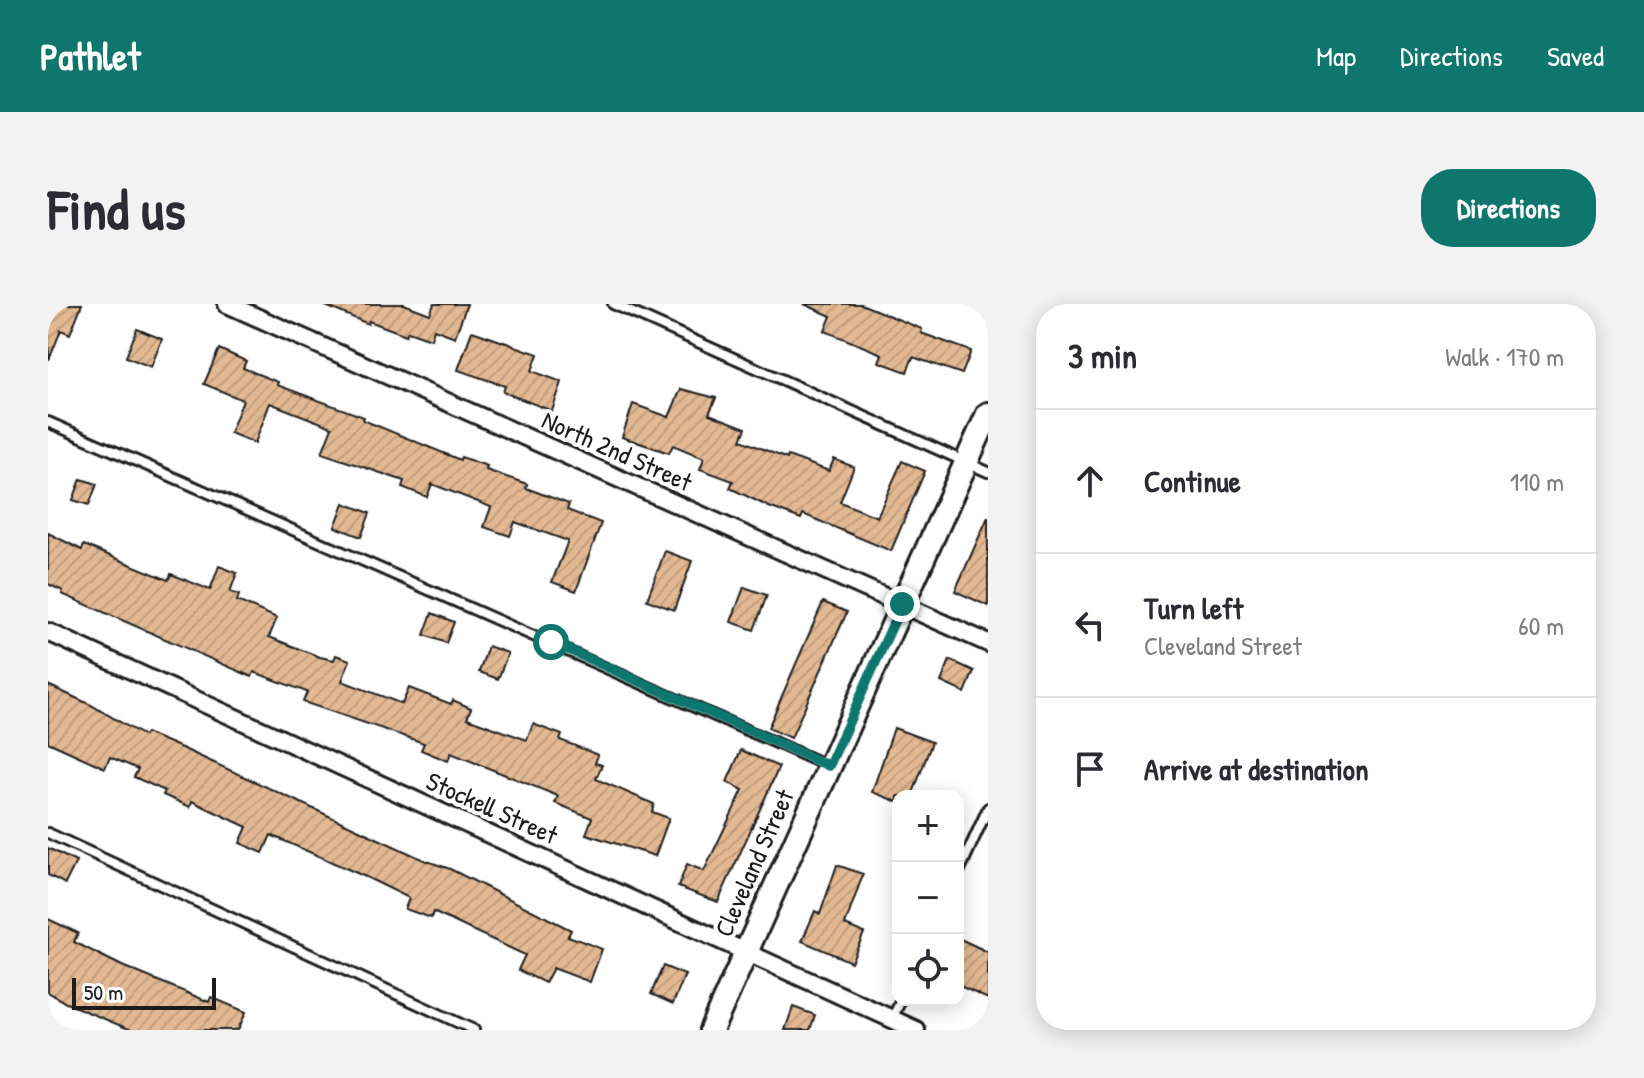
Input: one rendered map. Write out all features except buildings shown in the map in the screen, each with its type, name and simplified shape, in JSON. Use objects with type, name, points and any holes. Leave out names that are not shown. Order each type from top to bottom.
[{"type":"main road","name":"Cleveland Street","points":[[711,1030],[988,414]]},
{"type":"street","name":"North 2nd Street","points":[[227,304],[988,643]]},
{"type":"street","name":"Stockell Street","points":[[48,632],[916,1030]]},
{"type":"lane","points":[[613,304],[988,472]]},
{"type":"lane","points":[[48,422],[829,766]]},
{"type":"lane","points":[[963,862],[988,808]]},
{"type":"lane","points":[[48,833],[469,1029]]},
{"type":"lane","points":[[892,1019],[898,1006]]},
{"type":"route","points":[[551,642],[829,766],[902,604]]}]
